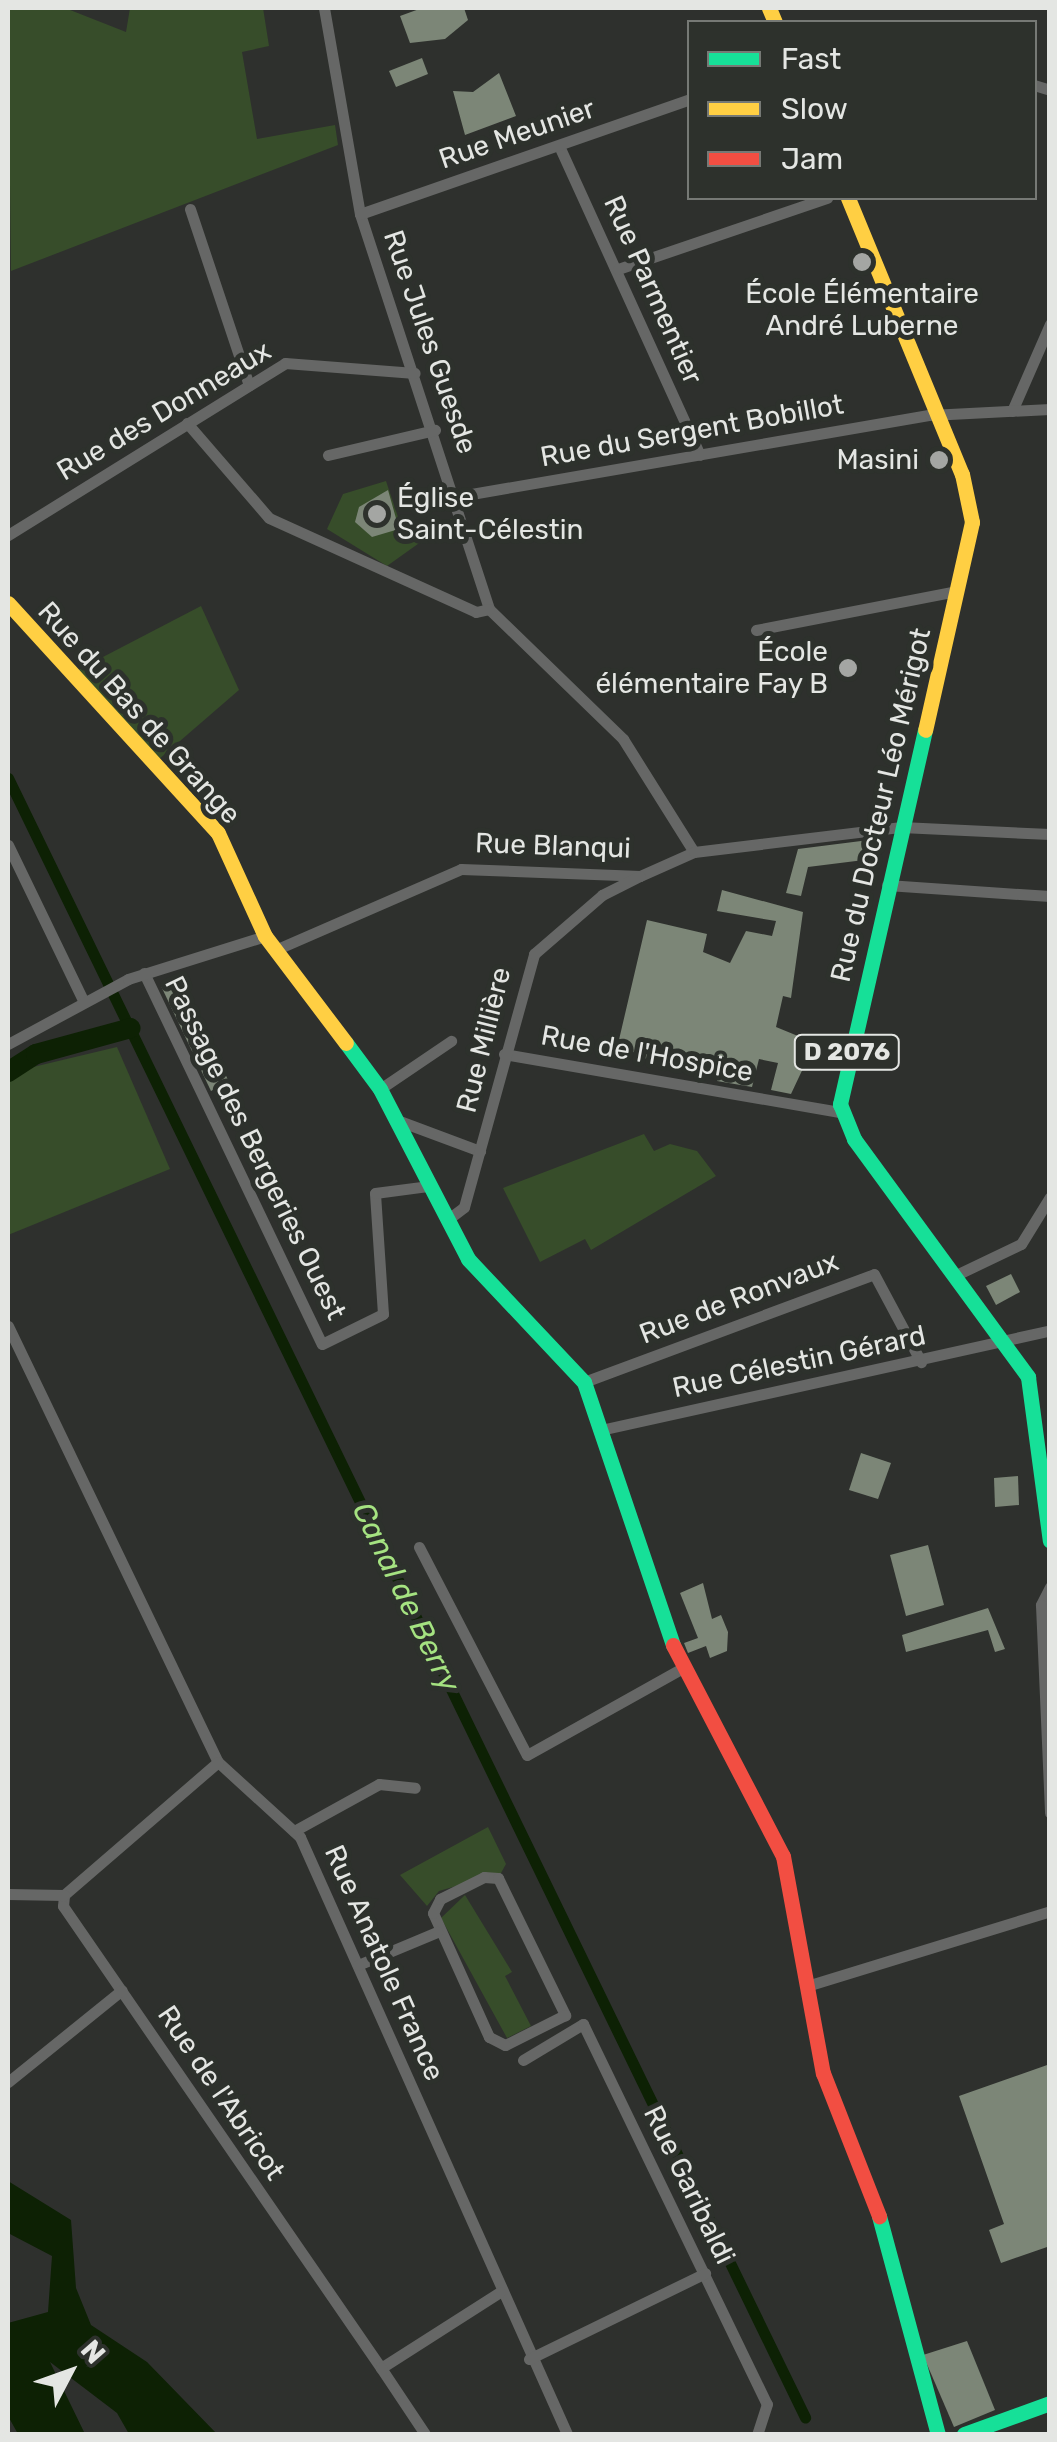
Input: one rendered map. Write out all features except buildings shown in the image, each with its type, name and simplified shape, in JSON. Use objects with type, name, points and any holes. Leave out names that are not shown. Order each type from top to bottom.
[{"type":"street","name":"Rue Jules Guesde","points":[[327,8],[360,214],[435,430],[488,609],[622,739],[694,852]]},
{"type":"street","name":"Rue Meunier","points":[[360,214],[560,148],[687,100]]},
{"type":"street","name":"Rue Parmentier","points":[[560,148],[700,454]]},
{"type":"street","points":[[618,270],[822,200]]},
{"type":"street","name":"D 2076","points":[[849,200],[938,415]]},
{"type":"street","points":[[190,210],[249,384]]},
{"type":"street","points":[[1012,411],[1050,324]]},
{"type":"street","name":"Rue des Donneaux","points":[[8,535],[285,363],[319,360],[415,373]]},
{"type":"street","name":"Rue du Sergent Bobillot","points":[[454,497],[938,415],[1050,409]]},
{"type":"street","name":"Rue du Docteur Léo Mérigot","points":[[841,1112],[840,1080],[958,591],[972,511],[938,415]]},
{"type":"street","points":[[187,423],[270,518],[476,612],[488,609]]},
{"type":"street","points":[[328,455],[435,430]]},
{"type":"street","points":[[756,630],[958,591]]},
{"type":"street","name":"Rue du Bas de Grange","points":[[8,604],[218,833],[265,936],[380,1089],[428,1186],[478,1272],[584,1382],[605,1429],[681,1669],[764,1807],[798,1905],[823,2073],[898,2264],[904,2330],[936,2426],[947,2434]]},
{"type":"street","name":"Rue Blanqui","points":[[275,950],[461,868],[640,876],[694,852],[901,826],[1050,834]]},
{"type":"street","points":[[9,850],[84,1002]]},
{"type":"street","name":"Rue Millière","points":[[447,1220],[464,1207],[534,954],[602,895],[640,876]]},
{"type":"street","points":[[887,885],[1050,896]]},
{"type":"street","points":[[8,1044],[144,972],[265,936]]},
{"type":"street","name":"Passage des Bergeries Ouest","points":[[144,972],[322,1344],[383,1314],[375,1193],[428,1186]]},
{"type":"street","points":[[380,1089],[451,1041]]},
{"type":"street","name":"Rue de l'Hospice","points":[[504,1054],[841,1112]]},
{"type":"street","name":"D 2076","points":[[841,1112],[1032,1388],[1050,1541]]},
{"type":"street","name":"Rue Millière","points":[[394,1119],[480,1151]]},
{"type":"street","points":[[954,1276],[1021,1244],[1050,1196]]},
{"type":"street","name":"Rue de Ronvaux","points":[[584,1382],[874,1274],[921,1362]]},
{"type":"street","name":"Rue Anatole France","points":[[8,1326],[218,1762],[294,1831],[358,1965],[529,2359],[566,2434]]},
{"type":"street","name":"Rue Célestin Gérard","points":[[605,1429],[921,1362],[1050,1330]]},
{"type":"street","points":[[419,1547],[527,1755],[681,1669]]},
{"type":"street","points":[[1050,1586],[1046,1618],[1050,1813]]},
{"type":"street","points":[[8,1894],[64,1895],[218,1762]]},
{"type":"street","points":[[294,1831],[380,1784],[415,1788]]},
{"type":"street","points":[[498,1878],[565,2015],[506,2045],[489,2037],[436,1932],[440,1899],[498,1878]]},
{"type":"street","name":"Rue de l'Abricot","points":[[64,1895],[122,1990],[425,2434]]},
{"type":"street","points":[[810,1985],[1050,1911]]},
{"type":"street","points":[[358,1965],[436,1932]]},
{"type":"street","points":[[8,2082],[122,1990]]},
{"type":"street","name":"Rue Garibaldi","points":[[523,2060],[583,2024],[767,2404],[757,2434]]},
{"type":"street","points":[[529,2359],[705,2273]]},
{"type":"street","points":[[382,2368],[500,2292]]},
{"type":"street","points":[[964,2434],[987,2430],[1050,2403]]},
{"type":"shaded area","points":[[8,8],[65,8],[126,32],[130,8],[263,8],[269,46],[242,52],[257,139],[335,125],[338,145],[11,271]]},
{"type":"shaded area","points":[[386,481],[403,532],[453,519],[387,566],[327,529],[343,494]]},
{"type":"shaded area","points":[[201,606],[239,690],[158,760],[76,671]]},
{"type":"shaded area","points":[[117,1047],[170,1169],[8,1235],[8,1073]]},
{"type":"shaded area","points":[[644,1134],[654,1151],[670,1144],[697,1151],[716,1176],[591,1250],[585,1239],[540,1262],[503,1188]]},
{"type":"shaded area","points":[[488,1827],[506,1864],[501,1873],[439,1891],[427,1906],[400,1875]]},
{"type":"shaded area","points":[[465,1895],[512,1972],[505,1976],[531,2026],[507,2038],[441,1918]]},
{"type":"shaded area","points":[[8,2181],[71,2220],[76,2288],[91,2325],[147,2362],[217,2434],[129,2434],[117,2413],[50,2362],[85,2434],[18,2434],[8,2416],[8,2323],[48,2312],[52,2256],[8,2233]]},
{"type":"waterway","name":"Canal de Berry","points":[[8,778],[805,2417]]},
{"type":"waterway","points":[[8,1072],[36,1054],[131,1028]]},
{"type":"traffic: fast","points":[[925,730],[840,1104],[854,1139],[1028,1377],[1050,1541]]},
{"type":"traffic: fast","points":[[346,1043],[380,1089],[468,1259],[584,1382],[673,1645]]},
{"type":"traffic: fast","points":[[879,2216],[938,2434]]},
{"type":"traffic: fast","points":[[964,2434],[1050,2403]]},
{"type":"traffic: slow","points":[[769,8],[774,20]]},
{"type":"traffic: slow","points":[[849,200],[962,474],[972,522],[925,730]]},
{"type":"traffic: slow","points":[[8,603],[218,833],[265,936],[346,1043]]},
{"type":"traffic: jam","points":[[673,1645],[783,1856],[823,2073],[879,2216]]},
{"type":"place","name":"École Élémentaire André Luberne","points":[[862,262]]},
{"type":"place","name":"Masini","points":[[939,460]]},
{"type":"place","name":"Église Saint-Célestin","points":[[377,514]]},
{"type":"place","name":"École élémentaire Fay B","points":[[848,668]]}]
